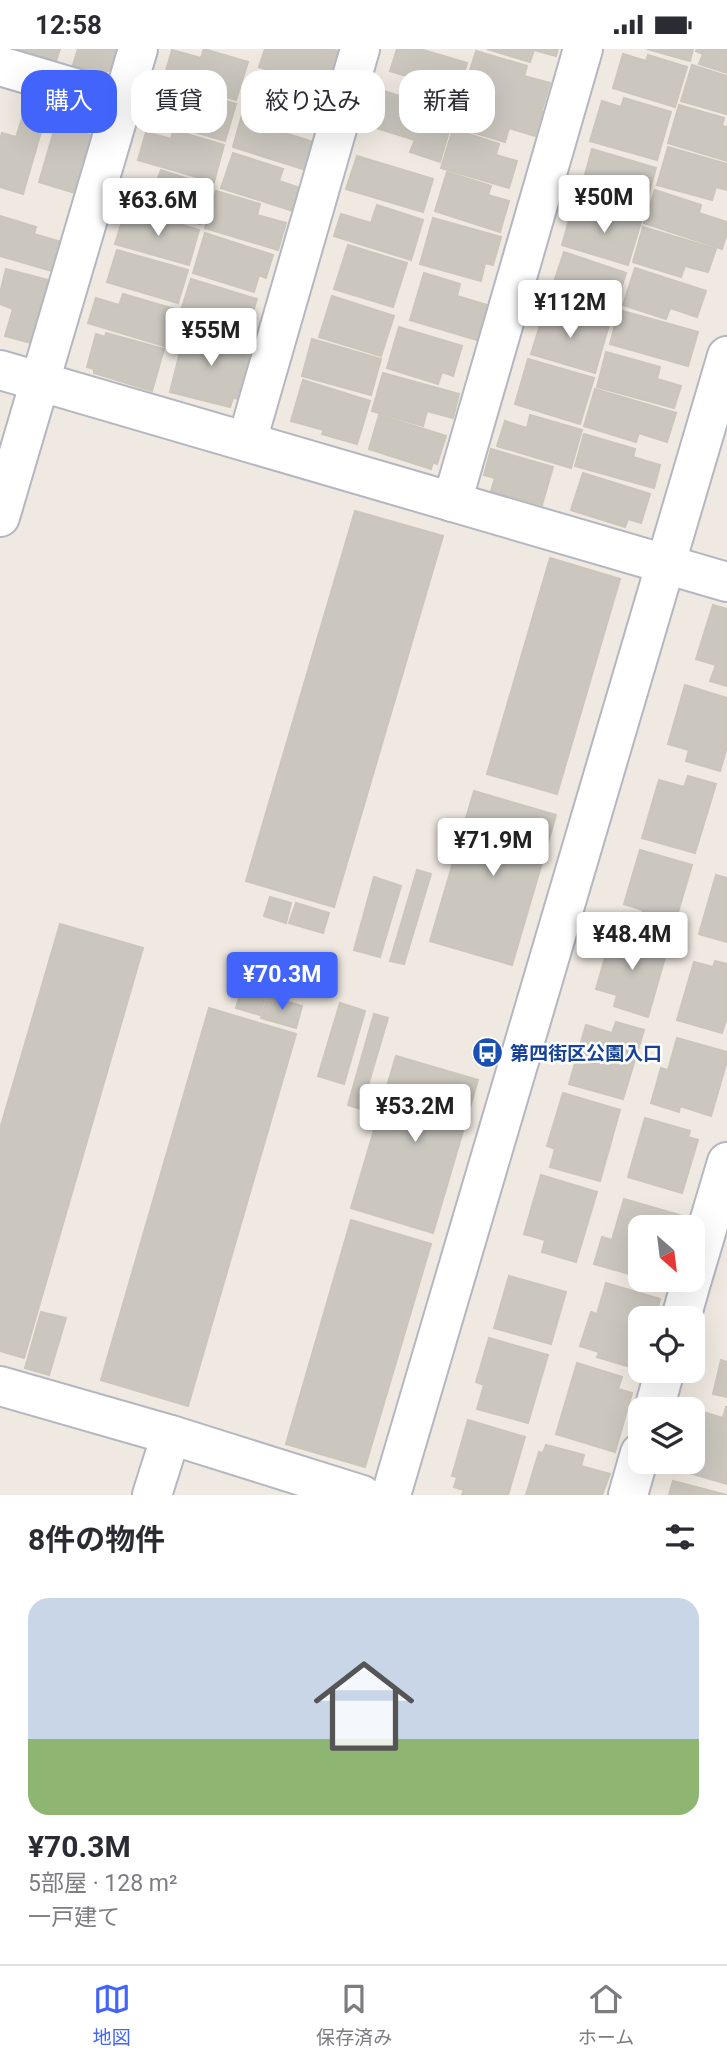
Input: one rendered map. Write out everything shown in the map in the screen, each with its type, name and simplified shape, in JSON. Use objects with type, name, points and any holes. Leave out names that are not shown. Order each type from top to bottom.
[{"type":"street","points":[[0,517],[138,49]]},
{"type":"street","points":[[247,441],[360,49]]},
{"type":"street","points":[[452,502],[583,49]]},
{"type":"street","points":[[0,66],[122,102]]},
{"type":"street","points":[[391,1495],[727,356]]},
{"type":"street","points":[[0,370],[727,582]]},
{"type":"street","points":[[705,1237],[727,1162]]},
{"type":"street","points":[[0,1386],[171,1435],[362,1495]]},
{"type":"street","points":[[152,1495],[171,1435]]},
{"type":"street","points":[[628,1495],[634,1474]]},
{"type":"building","points":[[17,49],[60,49],[56,61]]},
{"type":"building","points":[[78,49],[118,49],[113,68],[110,70],[90,70],[73,65]]},
{"type":"building","points":[[204,49],[248,62],[245,70],[241,70],[241,84],[236,100],[227,97],[227,70],[166,70],[172,50],[201,58]]},
{"type":"building","points":[[265,49],[331,49],[342,52],[336,70],[268,70],[259,67]]},
{"type":"building","points":[[397,49],[420,49],[467,63],[465,70],[399,70],[399,74],[390,71]]},
{"type":"building","points":[[487,49],[558,49],[556,56],[534,50],[530,62]]},
{"type":"building","points":[[647,49],[693,49],[690,61]]},
{"type":"building","points":[[727,49],[727,73],[699,64],[703,54],[696,51]]},
{"type":"building","points":[[476,51],[527,66],[524,76],[550,83],[542,110],[495,96],[495,70],[470,70]]},
{"type":"building","points":[[623,54],[646,61],[648,55],[687,67],[675,107],[613,88]]},
{"type":"building","points":[[692,65],[727,76],[726,114],[681,101]]},
{"type":"building","points":[[385,91],[399,96],[399,133],[448,133],[440,162],[410,152],[415,140],[385,131]]},
{"type":"building","points":[[495,98],[542,112],[535,136],[509,128],[505,142],[475,133],[495,133]]},
{"type":"building","points":[[624,98],[671,112],[657,160],[590,141],[602,101],[621,107]]},
{"type":"building","points":[[227,101],[236,104],[225,141],[198,133],[227,133]]},
{"type":"building","points":[[679,105],[724,118],[722,126],[727,127],[727,161],[668,143]]},
{"type":"building","points":[[241,118],[241,133],[284,133],[317,143],[309,171],[233,147]]},
{"type":"building","points":[[21,122],[21,133],[41,133],[23,194],[0,187],[0,139],[2,133],[16,137]]},
{"type":"building","points":[[53,133],[84,133],[93,136],[75,193],[39,182]]},
{"type":"building","points":[[146,133],[171,139],[172,133],[183,133],[224,145],[214,182],[138,160]]},
{"type":"building","points":[[452,133],[465,133],[499,144],[496,155],[517,161],[509,188],[441,168]]},
{"type":"building","points":[[668,147],[727,164],[727,190],[716,187],[712,200],[657,185]]},
{"type":"building","points":[[592,149],[656,168],[643,212],[580,193]]},
{"type":"building","points":[[233,153],[283,169],[279,181],[303,189],[296,212],[221,188]]},
{"type":"building","points":[[357,156],[433,179],[423,212],[346,189]]},
{"type":"building","points":[[161,170],[212,187],[200,224],[126,200],[134,179],[155,186]]},
{"type":"building","points":[[447,172],[491,186],[488,195],[509,201],[500,232],[435,211]]},
{"type":"building","points":[[655,190],[701,205],[699,213],[727,222],[722,249],[644,223]]},
{"type":"building","points":[[216,191],[260,204],[257,215],[286,223],[278,250],[205,228]]},
{"type":"building","points":[[377,205],[423,220],[411,260],[334,236],[341,214],[371,223]]},
{"type":"building","points":[[595,205],[642,219],[628,265],[562,245],[570,217],[589,222]]},
{"type":"building","points":[[124,215],[147,222],[149,215],[199,230],[189,265],[115,244]]},
{"type":"building","points":[[0,216],[36,227],[34,234],[61,242],[52,271],[0,256]]},
{"type":"building","points":[[433,218],[501,237],[493,265],[485,263],[481,281],[420,264]]},
{"type":"building","points":[[643,227],[716,249],[708,272],[685,266],[681,277],[633,262]]},
{"type":"building","points":[[205,233],[273,255],[266,278],[259,275],[254,292],[193,273]]},
{"type":"building","points":[[348,245],[407,263],[393,307],[334,289]]},
{"type":"building","points":[[117,250],[188,270],[178,303],[107,282]]},
{"type":"building","points":[[564,252],[626,273],[613,314],[592,307],[589,314],[548,300]]},
{"type":"building","points":[[635,268],[706,291],[697,317],[670,308],[666,319],[623,305]]},
{"type":"building","points":[[6,269],[48,280],[31,343],[5,336],[13,309],[0,304]]},
{"type":"building","points":[[424,273],[460,284],[457,296],[487,305],[477,340],[410,320]]},
{"type":"building","points":[[191,279],[257,299],[244,339],[178,320]]},
{"type":"building","points":[[123,294],[178,310],[167,347],[88,323],[96,298],[119,305]]},
{"type":"building","points":[[332,296],[394,316],[381,356],[319,337]]},
{"type":"building","points":[[546,306],[609,325],[595,373],[531,354]]},
{"type":"building","points":[[619,310],[698,332],[688,366],[610,344]]},
{"type":"building","points":[[399,327],[462,346],[453,376],[442,372],[438,384],[387,368]]},
{"type":"building","points":[[186,328],[254,346],[240,399],[233,398],[230,407],[170,392]]},
{"type":"building","points":[[106,333],[164,349],[152,391],[94,373],[94,369],[87,367],[96,334],[105,337]]},
{"type":"building","points":[[312,339],[381,359],[371,395],[302,376]]},
{"type":"building","points":[[606,352],[660,367],[657,379],[681,386],[674,408],[597,387]]},
{"type":"building","points":[[528,359],[594,378],[580,424],[515,404]]},
{"type":"building","points":[[383,373],[459,394],[453,418],[427,411],[423,426],[372,411]]},
{"type":"building","points":[[303,380],[370,401],[357,444],[322,434],[324,430],[291,421]]},
{"type":"building","points":[[595,389],[676,413],[667,442],[639,433],[636,442],[584,426]]},
{"type":"building","points":[[379,415],[446,436],[437,464],[433,462],[431,469],[369,449]]},
{"type":"building","points":[[530,415],[582,430],[571,468],[497,446],[505,421],[527,428]]},
{"type":"building","points":[[584,434],[635,449],[633,457],[660,465],[654,488],[575,466]]},
{"type":"building","points":[[491,449],[553,467],[542,505],[491,491],[495,478],[484,475]]},
{"type":"building","points":[[583,473],[650,494],[641,523],[628,519],[625,527],[571,510]]},
{"type":"building","points":[[355,511],[443,536],[334,907],[246,881]]},
{"type":"building","points":[[550,558],[620,579],[557,794],[487,774]]},
{"type":"building","points":[[713,605],[727,609],[727,686],[710,681],[716,665],[696,659]]},
{"type":"building","points":[[685,685],[727,698],[727,747],[720,771],[686,761],[689,750],[668,744]]},
{"type":"building","points":[[688,776],[716,784],[695,853],[642,838],[659,780],[684,787]]},
{"type":"building","points":[[474,791],[556,815],[512,965],[430,941]]},
{"type":"building","points":[[640,850],[692,865],[671,936],[639,926],[643,910],[624,904]]},
{"type":"building","points":[[417,870],[431,874],[404,964],[390,961]]},
{"type":"building","points":[[716,875],[727,878],[727,942],[699,934]]},
{"type":"building","points":[[374,877],[401,886],[380,957],[354,950]]},
{"type":"building","points":[[270,897],[291,903],[286,923],[264,916]]},
{"type":"building","points":[[296,903],[329,913],[323,933],[289,923]]},
{"type":"building","points":[[60,924],[143,948],[24,1358],[0,1351],[0,1129]]},
{"type":"building","points":[[613,930],[668,947],[648,1017],[614,1006],[617,995],[596,989]]},
{"type":"building","points":[[715,961],[727,964],[727,1017],[722,1033],[677,1020],[694,962],[713,967]]},
{"type":"building","points":[[242,988],[266,995],[260,1015],[236,1008]]},
{"type":"building","points":[[268,996],[302,1006],[296,1028],[261,1018]]},
{"type":"building","points":[[340,1003],[365,1011],[344,1084],[318,1076]]},
{"type":"building","points":[[209,1008],[296,1034],[188,1406],[101,1380]]},
{"type":"building","points":[[374,1014],[388,1018],[361,1109],[348,1105]]},
{"type":"building","points":[[616,1022],[644,1030],[623,1099],[569,1084],[586,1025],[612,1033]]},
{"type":"building","points":[[677,1038],[727,1052],[727,1061],[711,1116],[680,1106],[679,1112],[651,1103],[661,1068],[668,1070]]},
{"type":"building","points":[[396,1056],[478,1080],[433,1233],[351,1208]]},
{"type":"building","points":[[563,1093],[620,1110],[600,1181],[550,1167],[555,1149],[547,1146]]},
{"type":"building","points":[[645,1118],[690,1131],[688,1137],[698,1140],[682,1193],[628,1177]]},
{"type":"building","points":[[541,1175],[597,1192],[576,1262],[542,1252],[545,1240],[524,1234]]},
{"type":"building","points":[[624,1199],[679,1215],[628,1215],[628,1274],[594,1264],[602,1237],[612,1240]]},
{"type":"building","points":[[351,1220],[431,1244],[365,1467],[286,1444]]},
{"type":"building","points":[[509,1276],[566,1292],[551,1344],[494,1328]]},
{"type":"building","points":[[606,1283],[628,1290],[628,1292],[660,1299],[658,1306],[628,1306],[628,1366],[597,1357],[599,1352],[580,1346],[591,1312],[597,1314]]},
{"type":"building","points":[[41,1312],[66,1318],[49,1375],[25,1368]]},
{"type":"building","points":[[489,1338],[548,1355],[528,1423],[477,1409],[484,1385],[476,1382]]},
{"type":"building","points":[[721,1360],[727,1362],[727,1397],[713,1394]]},
{"type":"building","points":[[577,1363],[622,1377],[618,1389],[632,1393],[628,1397],[628,1407],[615,1452],[556,1434]]},
{"type":"building","points":[[727,1407],[727,1484],[693,1474],[705,1474],[705,1413],[723,1418]]},
{"type":"building","points":[[468,1420],[525,1437],[508,1495],[462,1495],[464,1490],[454,1487],[457,1477],[452,1476]]},
{"type":"building","points":[[546,1445],[584,1455],[581,1466],[610,1474],[602,1495],[526,1495],[539,1452],[543,1453]]},
{"type":"building","points":[[673,1481],[727,1495],[669,1495]]},
{"type":"place","name":"第四街区公園入口","points":[[487,1053]]}]
